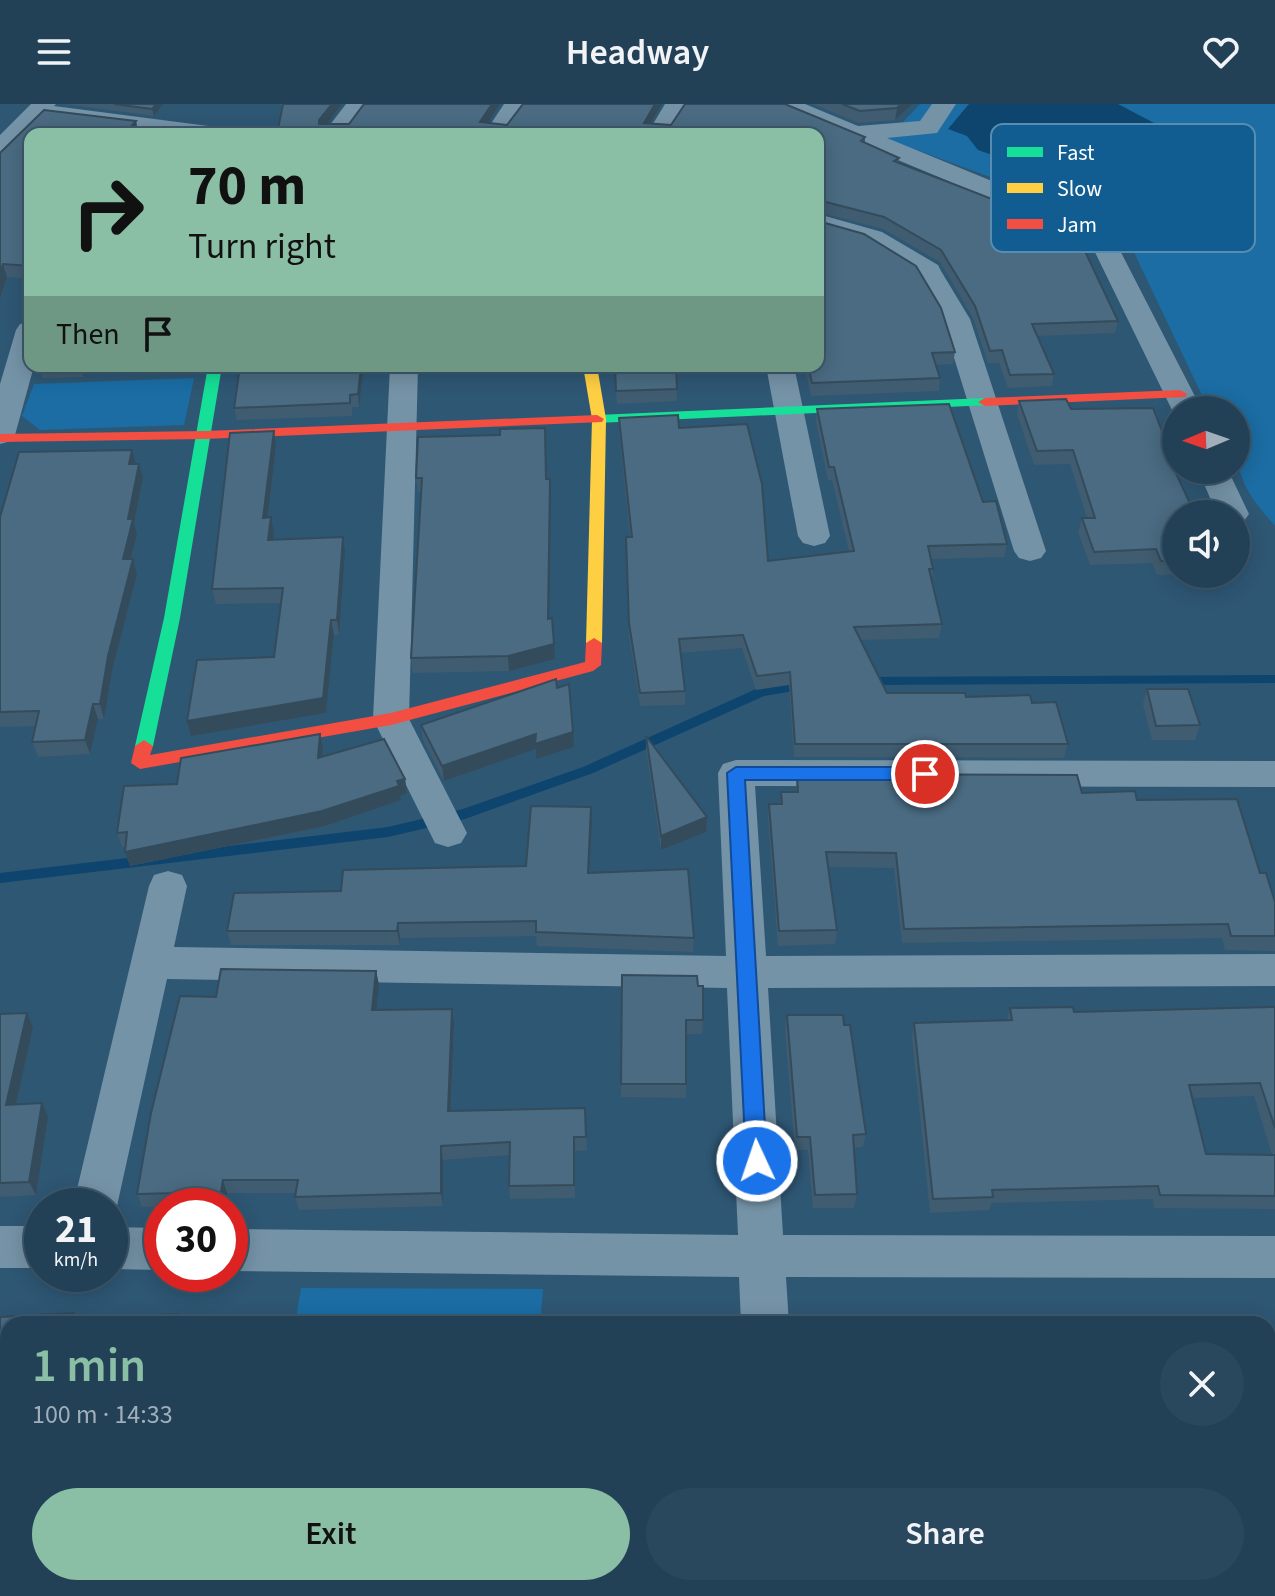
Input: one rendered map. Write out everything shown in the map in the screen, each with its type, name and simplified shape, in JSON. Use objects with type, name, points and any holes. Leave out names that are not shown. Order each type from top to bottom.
[{"type":"street","points":[[172,128],[193,104]]},
{"type":"street","points":[[340,128],[359,104]]},
{"type":"street","points":[[500,128],[516,104]]},
{"type":"street","points":[[663,128],[677,104]]},
{"type":"street","points":[[784,104],[991,190]]},
{"type":"street","points":[[853,132],[928,128],[944,104]]},
{"type":"street","points":[[0,149],[41,108],[152,128]]},
{"type":"street","points":[[824,130],[827,121]]},
{"type":"street","points":[[824,224],[873,238],[928,271],[956,319],[1030,551]]},
{"type":"street","points":[[1109,252],[1181,396]]},
{"type":"street","points":[[24,351],[0,437],[205,435],[980,402],[1162,402]]},
{"type":"street","points":[[214,372],[172,618],[140,763],[391,719],[593,665],[599,419],[591,372]]},
{"type":"street","points":[[404,372],[391,719],[448,833]]},
{"type":"street","points":[[781,372],[814,536]]},
{"type":"street","points":[[765,1316],[736,773],[1275,774]]},
{"type":"street","points":[[99,1188],[153,963],[168,886]]},
{"type":"street","points":[[153,963],[746,972],[1275,970]]},
{"type":"street","points":[[0,1247],[24,1247]]},
{"type":"street","points":[[248,1250],[1275,1257]]},
{"type":"shaded area","points":[[920,104],[1275,104],[1275,526],[1245,484],[1250,484],[1250,396],[1202,396],[1134,252],[1255,252],[1255,124],[991,124],[991,177],[887,139]]},
{"type":"shaded area","points":[[969,104],[1118,104],[1156,124],[991,124],[991,155],[978,150],[967,136],[948,129]]},
{"type":"shaded area","points":[[194,378],[184,425],[40,430],[22,416],[34,384]]},
{"type":"shaded area","points":[[301,1288],[543,1289],[541,1316],[296,1316]]},
{"type":"building","points":[[114,104],[156,104],[152,109]]},
{"type":"building","points":[[283,104],[332,104],[319,124],[349,124],[364,104],[492,104],[480,122],[507,125],[523,104],[655,104],[644,123],[671,125],[685,104],[785,104],[865,137],[861,141],[899,158],[894,161],[991,199],[991,252],[1085,252],[1118,321],[1032,324],[1054,374],[1010,375],[1002,350],[990,351],[975,306],[941,250],[884,217],[824,202],[824,128],[278,128]]},
{"type":"building","points":[[842,104],[901,104],[897,108],[860,111]]},
{"type":"building","points":[[44,110],[136,121],[130,128],[26,128]]},
{"type":"building","points":[[24,130],[24,266],[3,264],[0,273],[0,153]]},
{"type":"building","points":[[824,223],[864,234],[916,266],[941,308],[955,352],[932,353],[940,378],[812,383],[809,372],[824,372]]},
{"type":"building","points":[[239,372],[360,372],[358,394],[350,395],[350,403],[234,408]]},
{"type":"building","points":[[615,372],[676,372],[677,389],[616,391]]},
{"type":"building","points":[[1066,399],[1071,409],[1153,408],[1162,431],[1162,484],[1181,484],[1188,500],[1162,500],[1162,561],[1156,549],[1094,552],[1082,518],[1095,518],[1073,450],[1037,451],[1019,401]]},
{"type":"building","points":[[949,404],[983,502],[996,501],[1007,544],[928,546],[933,569],[929,569],[942,624],[854,627],[887,693],[965,693],[966,697],[1030,695],[1032,703],[1056,702],[1068,744],[795,744],[790,672],[757,676],[743,635],[679,639],[685,691],[640,693],[629,623],[626,537],[632,537],[619,418],[678,415],[679,428],[747,424],[762,484],[768,561],[854,551],[834,467],[829,467],[817,409]]},
{"type":"building","points":[[545,428],[546,479],[550,479],[548,619],[552,618],[554,644],[508,656],[411,658],[422,478],[416,478],[418,437],[500,435],[500,429]]},
{"type":"building","points":[[274,431],[263,518],[271,517],[268,540],[343,537],[337,620],[331,620],[323,698],[187,721],[197,660],[274,657],[283,588],[212,589],[230,433]]},
{"type":"building","points":[[132,450],[129,464],[139,464],[128,519],[133,519],[123,559],[133,559],[108,656],[100,704],[93,704],[85,740],[32,742],[39,711],[0,712],[0,517],[19,452]]},
{"type":"building","points":[[556,679],[557,688],[569,684],[573,732],[535,744],[536,734],[442,766],[421,725]]},
{"type":"building","points":[[1147,689],[1188,689],[1200,725],[1156,726]]},
{"type":"building","points":[[320,734],[318,758],[384,739],[405,779],[397,781],[399,786],[322,811],[125,852],[127,832],[117,833],[124,786],[177,784],[181,758]]},
{"type":"building","points":[[646,736],[707,817],[661,836]]},
{"type":"building","points":[[797,774],[1077,775],[1082,793],[1135,791],[1137,800],[1237,799],[1260,873],[1266,873],[1275,902],[1275,936],[1231,936],[1228,924],[904,929],[896,853],[826,852],[837,930],[779,931],[769,804],[782,804],[781,792],[798,792]]},
{"type":"building","points":[[531,806],[591,807],[588,873],[688,869],[694,938],[536,932],[536,921],[398,923],[397,931],[227,931],[234,893],[341,891],[343,870],[526,866]]},
{"type":"building","points":[[221,969],[376,971],[372,1010],[452,1009],[448,1111],[585,1108],[586,1137],[574,1137],[574,1185],[509,1186],[510,1142],[441,1146],[441,1193],[295,1197],[298,1180],[223,1180],[222,1188],[144,1188],[144,1194],[137,1194],[151,1113],[180,996],[216,997]]},
{"type":"building","points":[[622,975],[697,976],[698,986],[703,986],[703,1020],[686,1020],[686,1084],[621,1084]]},
{"type":"building","points":[[1073,1007],[1074,1012],[1275,1007],[1275,1128],[1260,1083],[1189,1085],[1206,1154],[1275,1155],[1275,1196],[1160,1195],[1158,1186],[992,1190],[993,1197],[933,1199],[914,1023],[1012,1020],[1010,1008]]},
{"type":"building","points":[[27,1013],[6,1105],[42,1103],[29,1182],[0,1183],[0,1014]]},
{"type":"building","points":[[787,1015],[843,1015],[844,1025],[850,1025],[866,1134],[853,1135],[857,1194],[815,1195],[810,1137],[797,1137]]},
{"type":"building","points":[[74,1313],[73,1316],[18,1316]]},
{"type":"waterway","points":[[863,681],[1275,679]]},
{"type":"waterway","points":[[0,878],[388,832],[465,814],[588,770],[761,692],[807,685]]},
{"type":"traffic: fast","points":[[144,746],[172,618],[214,372]]},
{"type":"traffic: fast","points":[[597,419],[985,402]]},
{"type":"traffic: slow","points":[[591,372],[599,419],[594,643]]},
{"type":"traffic: jam","points":[[985,402],[1180,394]]},
{"type":"traffic: jam","points":[[0,438],[205,435],[597,419]]},
{"type":"traffic: jam","points":[[144,746],[140,763],[391,719],[593,665],[594,643]]},
{"type":"route","points":[[757,1161],[736,773],[925,774]]}]
